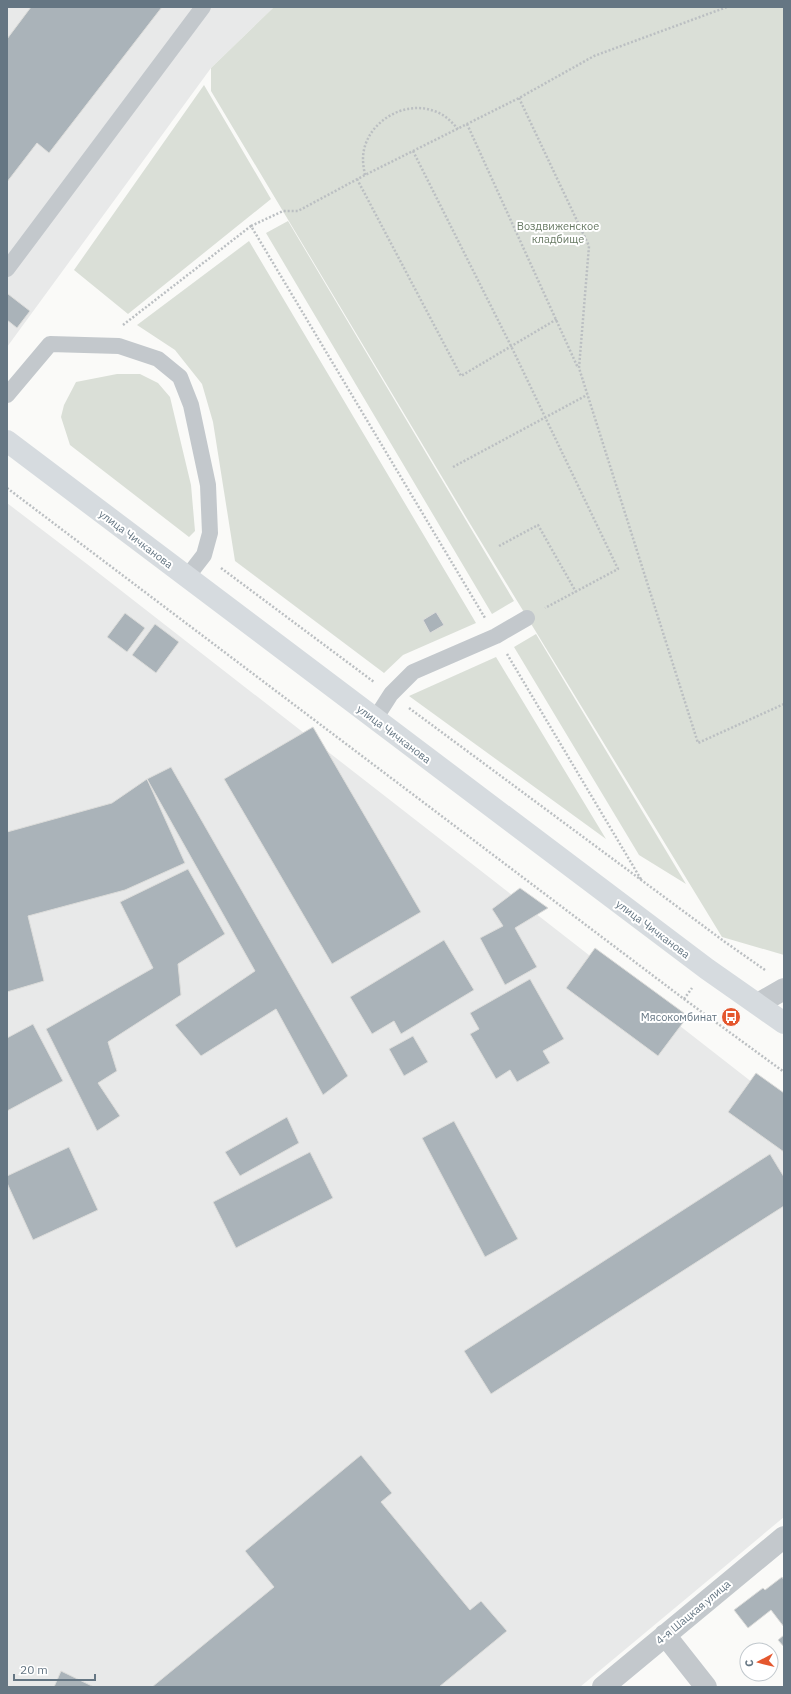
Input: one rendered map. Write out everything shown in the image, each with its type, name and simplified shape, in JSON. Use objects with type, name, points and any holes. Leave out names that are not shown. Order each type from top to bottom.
[{"type":"main road","name":"улица Чичканова","points":[[7,441],[707,969],[784,1023]]},
{"type":"street","points":[[758,1004],[784,989]]},
{"type":"street","name":"4-я Шацкая улица","points":[[603,1687],[784,1537]]},
{"type":"street","points":[[665,1635],[706,1687]]},
{"type":"lane","points":[[7,269],[203,7]]},
{"type":"lane","points":[[7,395],[50,344],[119,346],[158,359],[180,377],[191,404],[208,485],[210,533],[204,555],[187,577]]},
{"type":"lane","points":[[376,719],[391,694],[413,672],[496,636],[528,618]]},
{"type":"path","points":[[95,346],[251,226],[283,211],[298,211],[357,179],[520,98],[594,56],[727,7]]},
{"type":"path","points":[[520,98],[589,246],[579,368]]},
{"type":"path","points":[[365,175],[363,158],[366,142],[375,128],[391,114],[401,110],[418,108],[433,110],[448,118],[458,129]]},
{"type":"path","points":[[467,124],[579,368],[698,743],[784,704]]},
{"type":"path","points":[[413,151],[511,346],[618,569],[528,618]]},
{"type":"path","points":[[357,179],[462,376],[557,319]]},
{"type":"path","points":[[251,226],[642,881]]},
{"type":"path","points":[[453,467],[587,395]]},
{"type":"path","points":[[7,488],[671,990],[784,1072]]},
{"type":"path","points":[[499,546],[538,525],[576,592]]},
{"type":"shaded area","points":[[7,7],[274,7],[211,68],[7,347]]},
{"type":"shaded area","points":[[7,503],[784,1107],[784,1517],[580,1687],[7,1687]]},
{"type":"green space","name":"Воздвиженское кладбище","points":[[274,7],[784,7],[784,955],[722,937],[469,522],[211,91],[211,68]]},
{"type":"green space","points":[[204,85],[271,199],[128,314],[74,270]]},
{"type":"green space","points":[[288,221],[514,601],[492,614],[266,233]]},
{"type":"green space","points":[[249,241],[476,623],[403,655],[384,673],[235,561],[213,422],[202,384],[175,350],[137,325]]},
{"type":"green space","points":[[117,374],[140,374],[158,383],[170,397],[191,485],[195,531],[189,537],[70,445],[61,417],[64,405],[76,382]]},
{"type":"green space","points":[[536,634],[686,884],[639,855],[514,647]]},
{"type":"green space","points":[[496,657],[606,839],[409,696]]},
{"type":"building","points":[[31,7],[162,7],[49,153],[37,143],[7,182],[7,39]]},
{"type":"building","points":[[8,294],[30,311],[17,328],[7,320]]},
{"type":"building","points":[[436,612],[444,625],[430,633],[423,620]]},
{"type":"building","points":[[125,613],[145,628],[127,652],[107,637]]},
{"type":"building","points":[[155,624],[179,642],[156,673],[132,655]]},
{"type":"building","points":[[313,727],[421,912],[332,964],[224,779]]},
{"type":"building","points":[[171,767],[348,1076],[323,1095],[276,1009],[201,1056],[175,1025],[255,971],[147,779]]},
{"type":"building","points":[[147,779],[185,863],[125,890],[28,916],[44,981],[7,992],[7,832],[112,803]]},
{"type":"building","points":[[188,869],[225,934],[178,964],[181,995],[108,1042],[117,1071],[98,1083],[120,1116],[97,1131],[46,1029],[153,968],[120,902]]},
{"type":"building","points":[[520,888],[548,908],[515,928],[537,967],[505,985],[480,938],[503,926],[492,909]]},
{"type":"building","points":[[444,940],[474,990],[401,1034],[394,1021],[372,1034],[350,997]]},
{"type":"building","points":[[595,948],[688,1016],[658,1056],[566,988]]},
{"type":"building","points":[[530,979],[564,1039],[543,1051],[550,1063],[517,1082],[510,1070],[496,1079],[470,1034],[479,1029],[470,1013]]},
{"type":"building","points":[[33,1024],[63,1081],[7,1111],[7,1038]]},
{"type":"building","points":[[413,1036],[428,1062],[404,1076],[389,1049]]},
{"type":"building","points":[[756,1073],[784,1093],[784,1152],[728,1112]]},
{"type":"building","points":[[287,1117],[299,1143],[240,1176],[225,1152]]},
{"type":"building","points":[[454,1121],[518,1239],[485,1257],[422,1138]]},
{"type":"building","points":[[69,1147],[98,1210],[33,1240],[7,1183],[7,1176]]},
{"type":"building","points":[[310,1152],[333,1198],[236,1248],[213,1202]]},
{"type":"building","points":[[770,1154],[784,1177],[784,1206],[491,1394],[464,1351]]},
{"type":"building","points":[[361,1455],[392,1493],[381,1502],[470,1610],[481,1601],[507,1631],[439,1687],[152,1687],[274,1587],[245,1551]]},
{"type":"building","points":[[782,1577],[784,1580],[784,1627],[771,1610],[748,1628],[734,1610],[763,1588],[765,1590]]},
{"type":"building","points":[[784,1635],[784,1647],[778,1640]]},
{"type":"building","points":[[61,1671],[94,1687],[54,1687]]},
{"type":"place","name":"Мясокомбинат","points":[[731,1017]]}]
